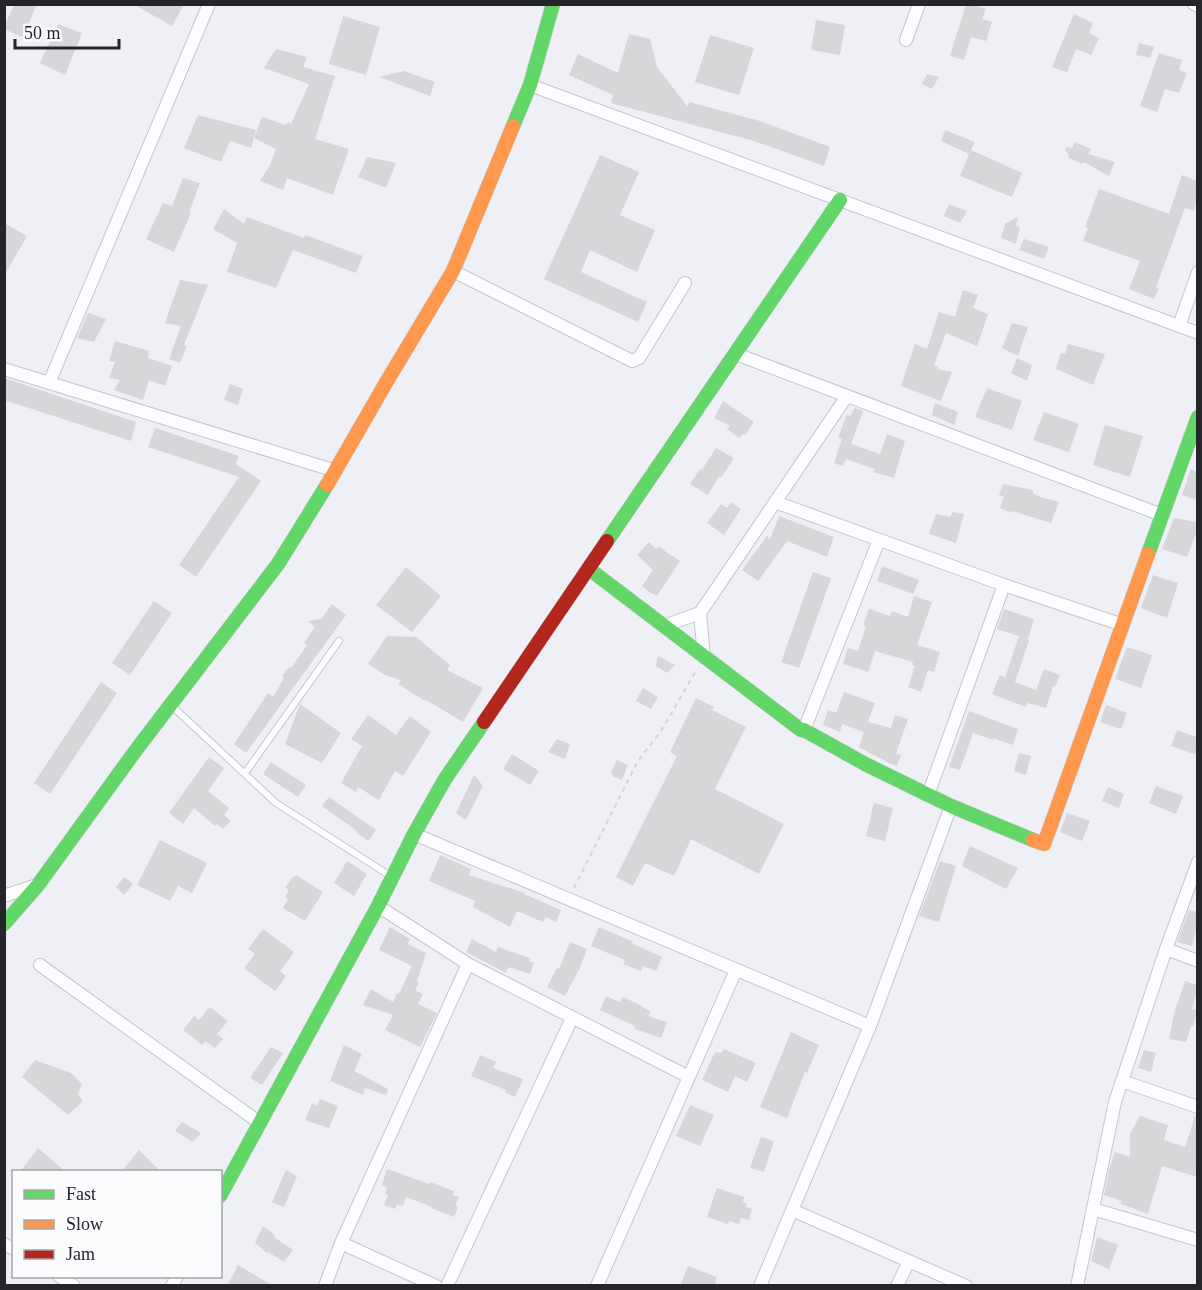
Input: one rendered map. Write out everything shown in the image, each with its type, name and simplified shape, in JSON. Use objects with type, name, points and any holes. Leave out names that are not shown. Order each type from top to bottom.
[{"type":"street","points":[[49,383],[209,4]]},
{"type":"street","points":[[4,924],[38,885],[278,564],[336,471],[453,272],[530,85],[553,4]]},
{"type":"street","points":[[906,40],[919,4]]},
{"type":"street","points":[[530,85],[1197,333]]},
{"type":"street","points":[[222,1192],[445,779],[840,200]]},
{"type":"street","points":[[453,272],[632,361],[639,358],[685,283]]},
{"type":"street","points":[[1179,326],[1197,272]]},
{"type":"street","points":[[736,354],[1162,516]]},
{"type":"street","points":[[4,369],[336,471]]},
{"type":"street","points":[[664,626],[700,613],[847,396]]},
{"type":"street","points":[[589,569],[801,730],[951,806],[1044,844],[1197,417]]},
{"type":"street","points":[[775,502],[1004,585],[1123,625]]},
{"type":"street","points":[[804,730],[879,540]]},
{"type":"street","points":[[928,795],[1004,585]]},
{"type":"street","points":[[700,613],[704,657]]},
{"type":"street","points":[[760,1286],[870,1026],[951,806]]},
{"type":"street","points":[[414,834],[870,1026]]},
{"type":"street","points":[[1077,1286],[1115,1102],[1197,862]]},
{"type":"street","points":[[4,894],[38,885]]},
{"type":"street","points":[[378,906],[468,964],[689,1077]]},
{"type":"street","points":[[1167,949],[1197,961]]},
{"type":"street","points":[[325,1286],[341,1243],[468,964]]},
{"type":"street","points":[[39,965],[260,1123]]},
{"type":"street","points":[[597,1286],[736,969]]},
{"type":"street","points":[[447,1286],[572,1018]]},
{"type":"street","points":[[1122,1081],[1197,1107]]},
{"type":"street","points":[[1093,1209],[1197,1240]]},
{"type":"street","points":[[792,1210],[966,1286]]},
{"type":"street","points":[[341,1243],[436,1286]]},
{"type":"street","points":[[897,1286],[909,1261]]},
{"type":"lane","points":[[245,773],[339,641]]},
{"type":"lane","points":[[171,705],[276,803],[392,877]]},
{"type":"path","points":[[568,899],[638,761],[662,732],[704,657]]},
{"type":"building","points":[[15,4],[37,4],[23,37],[4,29]]},
{"type":"building","points":[[133,4],[184,4],[172,26]]},
{"type":"building","points":[[966,4],[986,9],[982,19],[992,22],[986,41],[971,37],[964,60],[950,56]]},
{"type":"building","points":[[1074,14],[1093,23],[1089,33],[1099,38],[1091,55],[1076,49],[1067,72],[1052,67]]},
{"type":"building","points":[[343,16],[380,27],[366,75],[329,64]]},
{"type":"building","points":[[816,20],[845,25],[840,55],[811,50]]},
{"type":"building","points":[[58,24],[82,33],[65,75],[40,63]]},
{"type":"building","points":[[629,34],[650,39],[657,67],[688,107],[689,102],[760,121],[830,147],[824,166],[754,141],[611,103],[613,95],[569,75],[578,54],[618,73]]},
{"type":"building","points":[[710,35],[754,48],[739,95],[695,82]]},
{"type":"building","points":[[1139,43],[1154,47],[1150,58],[1136,55]]},
{"type":"building","points":[[276,49],[307,57],[303,67],[335,76],[315,139],[349,149],[333,195],[287,178],[283,190],[260,181],[276,149],[254,138],[262,117],[286,125],[288,122],[291,124],[309,84],[264,68]]},
{"type":"building","points":[[1159,53],[1182,60],[1179,70],[1187,73],[1179,93],[1165,89],[1157,112],[1140,106]]},
{"type":"building","points":[[404,71],[435,82],[430,96],[379,77]]},
{"type":"building","points":[[927,74],[939,77],[932,89],[922,84]]},
{"type":"building","points":[[198,115],[256,130],[251,148],[230,141],[221,162],[184,148]]},
{"type":"building","points":[[945,130],[975,142],[969,154],[941,141]]},
{"type":"building","points":[[1075,142],[1091,149],[1088,154],[1115,162],[1109,176],[1084,162],[1082,164],[1068,157],[1069,154],[1065,151],[1067,147],[1072,148]]},
{"type":"building","points":[[971,150],[1022,173],[1012,197],[960,176]]},
{"type":"building","points":[[600,155],[639,172],[620,215],[655,230],[637,272],[590,250],[581,272],[647,302],[638,322],[544,279]]},
{"type":"building","points":[[367,157],[396,163],[386,188],[358,177]]},
{"type":"building","points":[[1182,175],[1197,181],[1197,198],[1194,211],[1185,208],[1156,287],[1159,288],[1154,299],[1129,289],[1140,261],[1083,241],[1088,228],[1085,227],[1099,189],[1169,214]]},
{"type":"building","points":[[183,178],[200,183],[189,213],[191,213],[174,252],[146,239],[163,203],[172,206]]},
{"type":"building","points":[[949,204],[967,211],[960,223],[944,216]]},
{"type":"building","points":[[224,209],[244,224],[247,217],[363,256],[356,273],[293,250],[276,288],[227,272],[237,243],[213,229]]},
{"type":"building","points":[[1018,217],[1016,226],[1020,227],[1016,244],[1001,238],[1005,224]]},
{"type":"building","points":[[4,223],[27,236],[4,276]]},
{"type":"building","points":[[1024,239],[1049,247],[1044,259],[1019,250]]},
{"type":"building","points":[[180,280],[208,285],[184,345],[187,346],[180,363],[169,359],[181,326],[165,323]]},
{"type":"building","points":[[963,290],[978,295],[973,308],[988,314],[977,346],[946,333],[934,365],[938,367],[937,369],[952,372],[941,401],[901,386],[915,344],[927,349],[939,312],[955,317]]},
{"type":"building","points":[[88,313],[106,319],[94,342],[77,338]]},
{"type":"building","points":[[1012,323],[1028,327],[1018,356],[1002,348]]},
{"type":"building","points":[[115,341],[149,351],[148,358],[172,366],[165,386],[149,380],[143,400],[114,390],[120,380],[109,378],[115,362],[109,361]]},
{"type":"building","points":[[1068,344],[1105,354],[1093,385],[1056,369],[1061,353],[1065,354]]},
{"type":"building","points":[[1017,358],[1032,365],[1027,381],[1011,373]]},
{"type":"building","points":[[4,378],[136,422],[131,441],[4,400]]},
{"type":"building","points":[[230,384],[243,389],[238,405],[224,400]]},
{"type":"building","points":[[987,388],[1022,401],[1012,430],[975,417]]},
{"type":"building","points":[[723,401],[754,422],[745,435],[739,438],[727,429],[730,426],[714,418]]},
{"type":"building","points":[[935,403],[958,412],[954,425],[932,415]]},
{"type":"building","points":[[855,408],[863,411],[851,444],[880,454],[887,434],[905,441],[894,478],[873,472],[875,469],[846,459],[843,466],[834,463],[842,439],[838,438],[847,414],[850,416]]},
{"type":"building","points":[[1044,412],[1079,424],[1069,452],[1033,440]]},
{"type":"building","points":[[1105,425],[1143,436],[1130,477],[1093,465]]},
{"type":"building","points":[[155,428],[239,456],[236,464],[261,481],[196,577],[179,565],[239,477],[148,447]]},
{"type":"building","points":[[716,448],[734,458],[721,478],[719,476],[708,495],[690,484]]},
{"type":"building","points":[[1191,469],[1197,472],[1197,500],[1182,495]]},
{"type":"building","points":[[1003,484],[1033,490],[1033,493],[1040,497],[1059,502],[1051,523],[1000,508],[1004,497],[999,495]]},
{"type":"building","points":[[731,502],[741,509],[724,535],[707,523],[721,504],[727,508]]},
{"type":"building","points":[[953,512],[964,514],[956,543],[929,534],[936,514],[950,517]]},
{"type":"building","points":[[779,516],[834,537],[827,557],[787,541],[758,581],[742,570],[767,536],[770,539]]},
{"type":"building","points":[[1174,518],[1197,522],[1197,531],[1187,557],[1162,549]]},
{"type":"building","points":[[649,542],[656,549],[659,546],[680,561],[657,596],[642,586],[653,570],[637,555]]},
{"type":"building","points":[[882,566],[919,580],[913,594],[877,581]]},
{"type":"building","points":[[406,567],[441,596],[412,632],[376,605]]},
{"type":"building","points":[[813,572],[831,578],[799,668],[781,662]]},
{"type":"building","points":[[1153,575],[1178,583],[1167,618],[1141,608]]},
{"type":"building","points":[[914,596],[932,602],[917,645],[940,652],[934,672],[928,670],[921,692],[908,687],[915,666],[912,665],[913,662],[875,651],[868,672],[843,664],[848,648],[858,651],[869,609],[890,616],[892,611],[908,617]]},
{"type":"building","points":[[154,601],[172,613],[130,675],[112,663]]},
{"type":"building","points":[[332,604],[346,615],[246,753],[234,744],[268,693],[273,697],[284,678],[282,676],[289,667],[291,668],[307,645],[304,643],[315,627],[308,621],[321,619]]},
{"type":"building","points":[[1004,609],[1034,619],[1028,639],[997,629]]},
{"type":"building","points":[[387,636],[416,637],[450,665],[447,670],[483,688],[463,722],[398,684],[401,680],[385,675],[368,664]]},
{"type":"building","points":[[1019,636],[1029,640],[1015,682],[1036,690],[1044,669],[1060,675],[1055,687],[1053,686],[1046,708],[1027,703],[1026,707],[992,694],[1000,675],[1005,678]]},
{"type":"building","points":[[1127,647],[1152,655],[1141,688],[1115,679]]},
{"type":"building","points":[[658,656],[675,665],[667,673],[656,666]]},
{"type":"building","points":[[101,682],[117,693],[50,794],[34,783]]},
{"type":"building","points":[[643,688],[658,697],[651,709],[636,701]]},
{"type":"building","points":[[844,692],[875,703],[868,722],[891,728],[895,715],[908,719],[896,754],[901,755],[897,766],[859,747],[864,732],[842,724],[840,732],[823,725],[828,710],[836,713]]},
{"type":"building","points":[[696,698],[714,707],[712,710],[746,727],[715,789],[784,824],[759,874],[691,839],[674,876],[645,863],[633,886],[616,877],[677,756],[670,752]]},
{"type":"building","points":[[300,704],[341,733],[322,763],[285,744]]},
{"type":"building","points":[[1106,705],[1127,713],[1121,729],[1100,722]]},
{"type":"building","points":[[969,711],[1018,729],[1013,745],[973,733],[960,770],[949,767]]},
{"type":"building","points":[[368,715],[396,735],[410,716],[431,732],[403,776],[395,771],[379,800],[358,787],[356,792],[341,783],[362,746],[351,739]]},
{"type":"building","points":[[1177,730],[1197,737],[1197,755],[1171,746]]},
{"type":"building","points":[[557,739],[570,744],[565,759],[548,752]]},
{"type":"building","points":[[1019,753],[1031,756],[1026,775],[1014,771]]},
{"type":"building","points":[[512,754],[539,771],[530,785],[503,769]]},
{"type":"building","points":[[209,757],[224,768],[208,791],[229,808],[224,815],[231,821],[223,829],[217,824],[215,826],[194,808],[183,824],[169,813]]},
{"type":"building","points":[[617,760],[628,765],[622,780],[611,773]]},
{"type":"building","points":[[271,762],[306,785],[298,797],[263,774]]},
{"type":"building","points":[[474,775],[483,786],[466,820],[456,813]]},
{"type":"building","points":[[1156,786],[1183,796],[1176,814],[1149,803]]},
{"type":"building","points":[[1108,787],[1124,794],[1119,808],[1102,801]]},
{"type":"building","points":[[329,797],[376,830],[368,841],[322,806]]},
{"type":"building","points":[[874,803],[893,808],[885,841],[866,836]]},
{"type":"building","points":[[1067,813],[1090,821],[1082,841],[1060,832]]},
{"type":"building","points":[[160,840],[207,863],[192,893],[178,886],[170,901],[137,885]]},
{"type":"building","points":[[970,846],[1018,868],[1006,889],[962,866]]},
{"type":"building","points":[[440,855],[471,869],[469,875],[525,893],[561,910],[556,922],[546,917],[543,922],[517,911],[510,927],[473,907],[475,901],[429,881]]},
{"type":"building","points":[[347,861],[367,874],[354,896],[334,883]]},
{"type":"building","points":[[940,861],[956,866],[939,922],[919,916]]},
{"type":"building","points":[[296,875],[323,892],[305,921],[283,908],[288,899],[285,897],[289,890],[285,888]]},
{"type":"building","points":[[124,877],[133,884],[124,895],[116,887]]},
{"type":"building","points":[[1189,910],[1197,912],[1197,928],[1192,946],[1177,942]]},
{"type":"building","points":[[390,927],[410,939],[408,944],[426,953],[417,982],[419,983],[415,990],[423,994],[418,1004],[437,1013],[420,1047],[385,1030],[393,1015],[363,1005],[371,989],[393,1002],[412,966],[379,950]]},
{"type":"building","points":[[599,927],[662,957],[656,971],[643,966],[641,971],[623,964],[625,960],[591,946]]},
{"type":"building","points":[[263,929],[294,952],[280,971],[286,976],[275,991],[244,968],[255,954],[248,949]]},
{"type":"building","points":[[472,939],[496,952],[498,947],[530,958],[529,961],[534,963],[530,974],[508,967],[506,973],[466,952]]},
{"type":"building","points":[[570,942],[587,949],[565,996],[547,987],[557,968],[559,969]]},
{"type":"building","points":[[1185,981],[1197,985],[1192,1009],[1197,1010],[1186,1042],[1169,1039],[1176,1005]]},
{"type":"building","points":[[606,996],[620,1002],[623,997],[651,1012],[648,1016],[667,1022],[661,1038],[635,1029],[635,1026],[600,1010]]},
{"type":"building","points":[[210,1007],[228,1021],[217,1034],[223,1039],[215,1048],[205,1041],[202,1045],[183,1030],[194,1016],[199,1020]]},
{"type":"building","points":[[791,1032],[819,1045],[807,1073],[805,1072],[787,1118],[760,1107]]},
{"type":"building","points":[[344,1045],[362,1054],[354,1071],[388,1089],[386,1095],[365,1088],[363,1095],[330,1081]]},
{"type":"building","points":[[271,1047],[283,1053],[262,1085],[250,1078]]},
{"type":"building","points":[[724,1049],[756,1063],[747,1082],[735,1076],[728,1092],[702,1080],[715,1052],[721,1053]]},
{"type":"building","points":[[1144,1050],[1156,1053],[1151,1072],[1138,1068]]},
{"type":"building","points":[[480,1055],[496,1062],[493,1068],[523,1079],[515,1097],[505,1092],[506,1090],[471,1076]]},
{"type":"building","points":[[35,1060],[71,1073],[82,1084],[78,1094],[83,1101],[68,1115],[22,1077]]},
{"type":"building","points":[[320,1099],[338,1106],[329,1128],[305,1120],[312,1103],[317,1106]]},
{"type":"building","points":[[690,1105],[714,1115],[700,1146],[676,1136]]},
{"type":"building","points":[[1140,1116],[1168,1125],[1164,1140],[1185,1147],[1195,1116],[1197,1116],[1197,1177],[1162,1166],[1148,1214],[1104,1195],[1115,1152],[1130,1157],[1130,1134]]},
{"type":"building","points":[[182,1122],[201,1133],[193,1142],[175,1131]]},
{"type":"building","points":[[761,1137],[774,1141],[764,1172],[750,1168]]},
{"type":"building","points":[[38,1148],[64,1170],[22,1170]]},
{"type":"building","points":[[139,1150],[159,1170],[123,1170]]},
{"type":"building","points":[[387,1169],[454,1191],[453,1195],[459,1197],[454,1217],[406,1197],[403,1206],[397,1204],[395,1209],[384,1205],[388,1195],[385,1195],[387,1187],[382,1185]]},
{"type":"building","points":[[286,1170],[297,1176],[284,1207],[272,1202]]},
{"type":"building","points":[[717,1188],[744,1197],[743,1202],[747,1204],[746,1207],[752,1209],[749,1220],[741,1218],[739,1224],[729,1221],[728,1224],[707,1217]]},
{"type":"building","points":[[263,1226],[293,1250],[284,1262],[255,1243]]},
{"type":"building","points":[[1097,1237],[1118,1245],[1109,1269],[1091,1261]]},
{"type":"building","points":[[238,1265],[273,1286],[227,1286]]},
{"type":"building","points":[[688,1266],[717,1277],[714,1286],[680,1286]]},
{"type":"traffic: fast","points":[[513,126],[530,85],[553,4]]},
{"type":"traffic: fast","points":[[607,541],[840,200]]},
{"type":"traffic: fast","points":[[1148,554],[1198,417]]},
{"type":"traffic: fast","points":[[4,924],[38,885],[136,750],[278,564],[327,485]]},
{"type":"traffic: fast","points":[[589,569],[801,730],[951,806],[1033,840]]},
{"type":"traffic: fast","points":[[222,1192],[378,906],[414,834],[445,779],[484,722]]},
{"type":"traffic: slow","points":[[327,485],[453,271],[513,126]]},
{"type":"traffic: slow","points":[[1033,840],[1044,844],[1148,554]]},
{"type":"traffic: jam","points":[[484,722],[607,541]]}]
